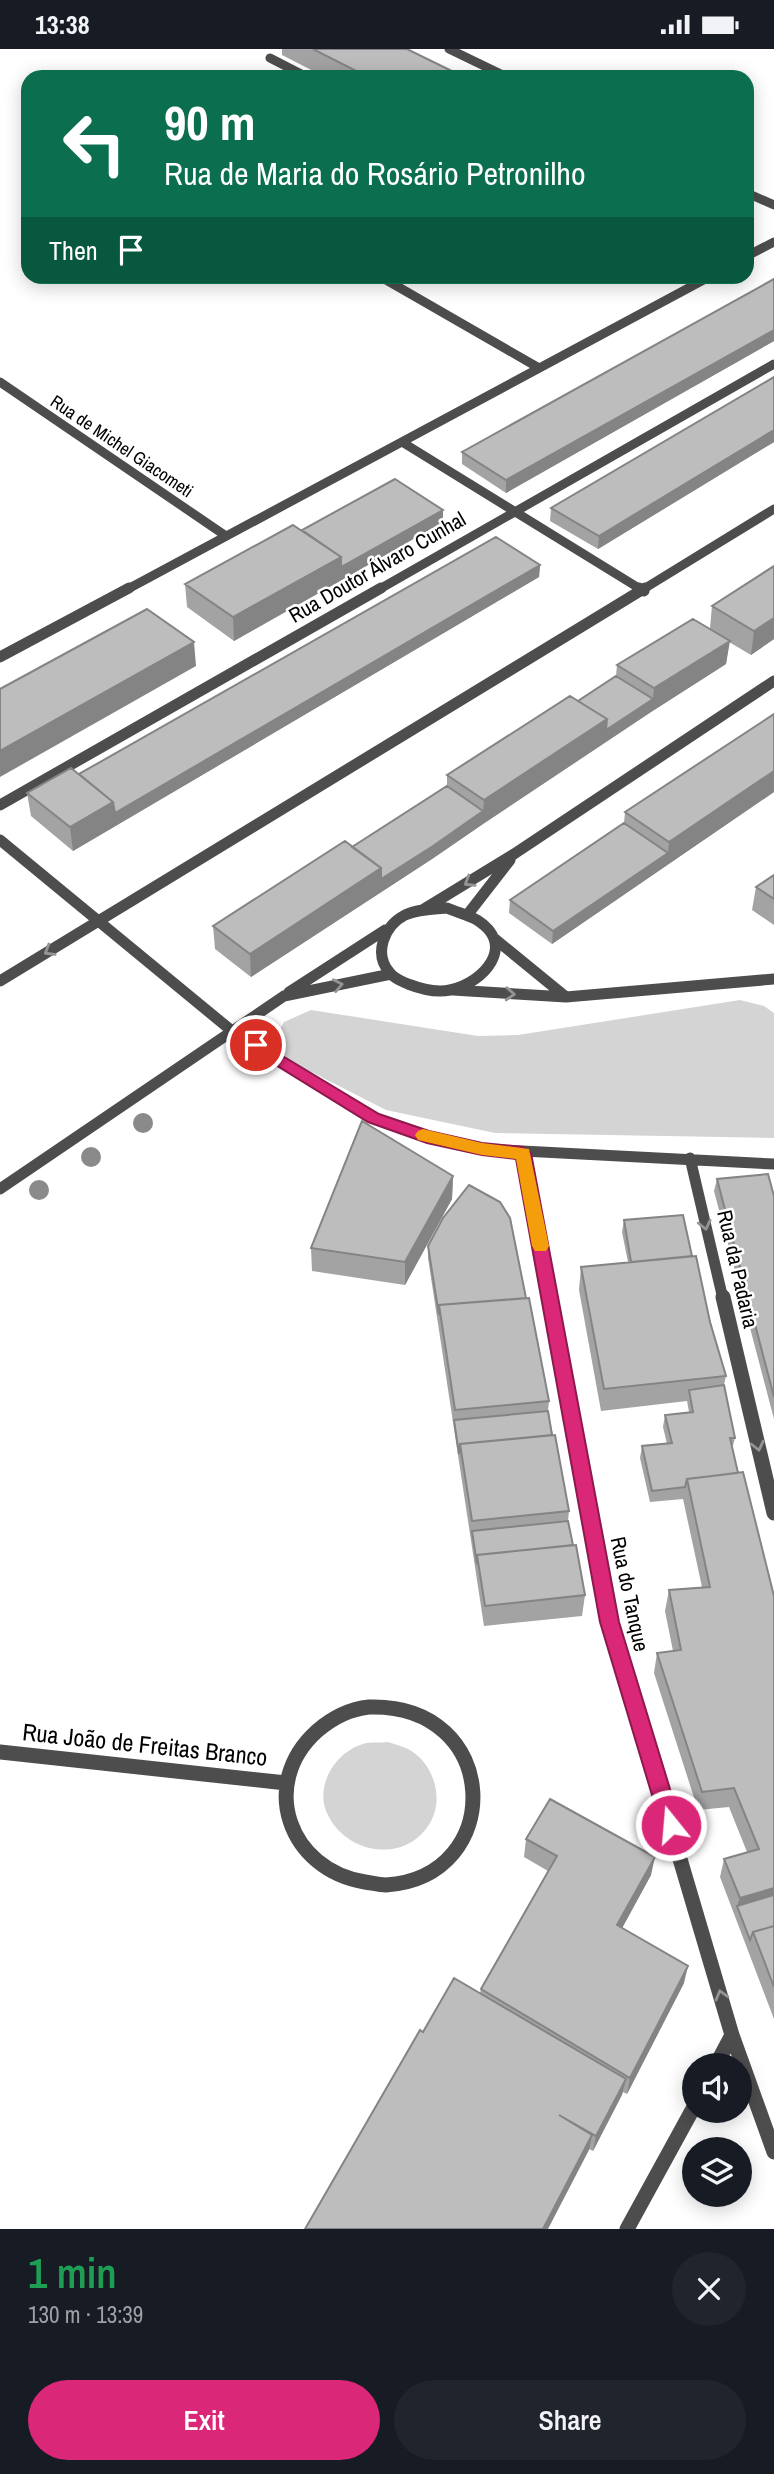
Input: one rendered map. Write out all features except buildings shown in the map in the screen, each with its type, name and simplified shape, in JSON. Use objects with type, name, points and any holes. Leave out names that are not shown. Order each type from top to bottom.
[{"type":"street","points":[[449,49],[492,70]]},
{"type":"street","points":[[270,58],[293,70]]},
{"type":"street","points":[[754,196],[774,205]]},
{"type":"street","points":[[754,252],[774,242]]},
{"type":"street","points":[[393,284],[539,368]]},
{"type":"street","points":[[0,657],[690,284]]},
{"type":"street","name":"Rua Doutor Álvaro Cunhal","points":[[0,805],[774,364]]},
{"type":"street","name":"Rua de Michel Giacometi","points":[[0,383],[226,536]]},
{"type":"street","points":[[401,442],[644,591]]},
{"type":"street","points":[[0,981],[644,591],[774,509]]},
{"type":"street","points":[[0,1189],[404,916],[424,909],[514,854],[774,681]]},
{"type":"street","points":[[0,840],[232,1031],[374,1118],[427,1137],[482,1149],[774,1164]]},
{"type":"street","points":[[468,914],[514,854]]},
{"type":"street","points":[[424,909],[447,908],[468,914],[485,925],[495,939],[566,997]]},
{"type":"street","points":[[388,927],[380,943],[381,959],[391,974],[408,985],[430,991],[566,997],[774,979]]},
{"type":"street","points":[[453,990],[474,983],[489,971],[496,955],[495,939]]},
{"type":"street","points":[[284,996],[391,974]]},
{"type":"street","name":"Rua do Tanque","points":[[523,1153],[610,1622],[732,2035],[774,2152]]},
{"type":"street","name":"Rua da Padaria","points":[[690,1158],[774,1513]]},
{"type":"street","points":[[393,1707],[427,1717],[455,1740],[472,1770],[476,1806],[465,1840],[440,1867],[407,1884],[369,1886],[332,1874],[304,1850],[288,1818],[286,1783],[299,1750],[324,1724],[356,1709],[393,1707]]},
{"type":"street","name":"Rua João de Freitas Branco","points":[[0,1752],[286,1783]]},
{"type":"street","points":[[722,2053],[732,2035]]},
{"type":"street","points":[[627,2229],[685,2123]]},
{"type":"shaded area","points":[[740,1000],[764,1006],[774,1013],[774,1138],[495,1133],[386,1110],[288,1060],[274,1040],[284,1022],[311,1010],[478,1036],[518,1035]]},
{"type":"shaded area","points":[[388,1742],[408,1749],[424,1763],[434,1781],[436,1803],[430,1823],[419,1836],[406,1845],[376,1849],[347,1838],[336,1827],[327,1813],[324,1791],[331,1770],[346,1753],[367,1743]]},
{"type":"slow traffic","points":[[423,1135],[482,1149],[523,1153],[541,1246]]},
{"type":"route","points":[[256,1045],[374,1118],[427,1137],[482,1149],[523,1153],[610,1622],[671,1825]]}]
